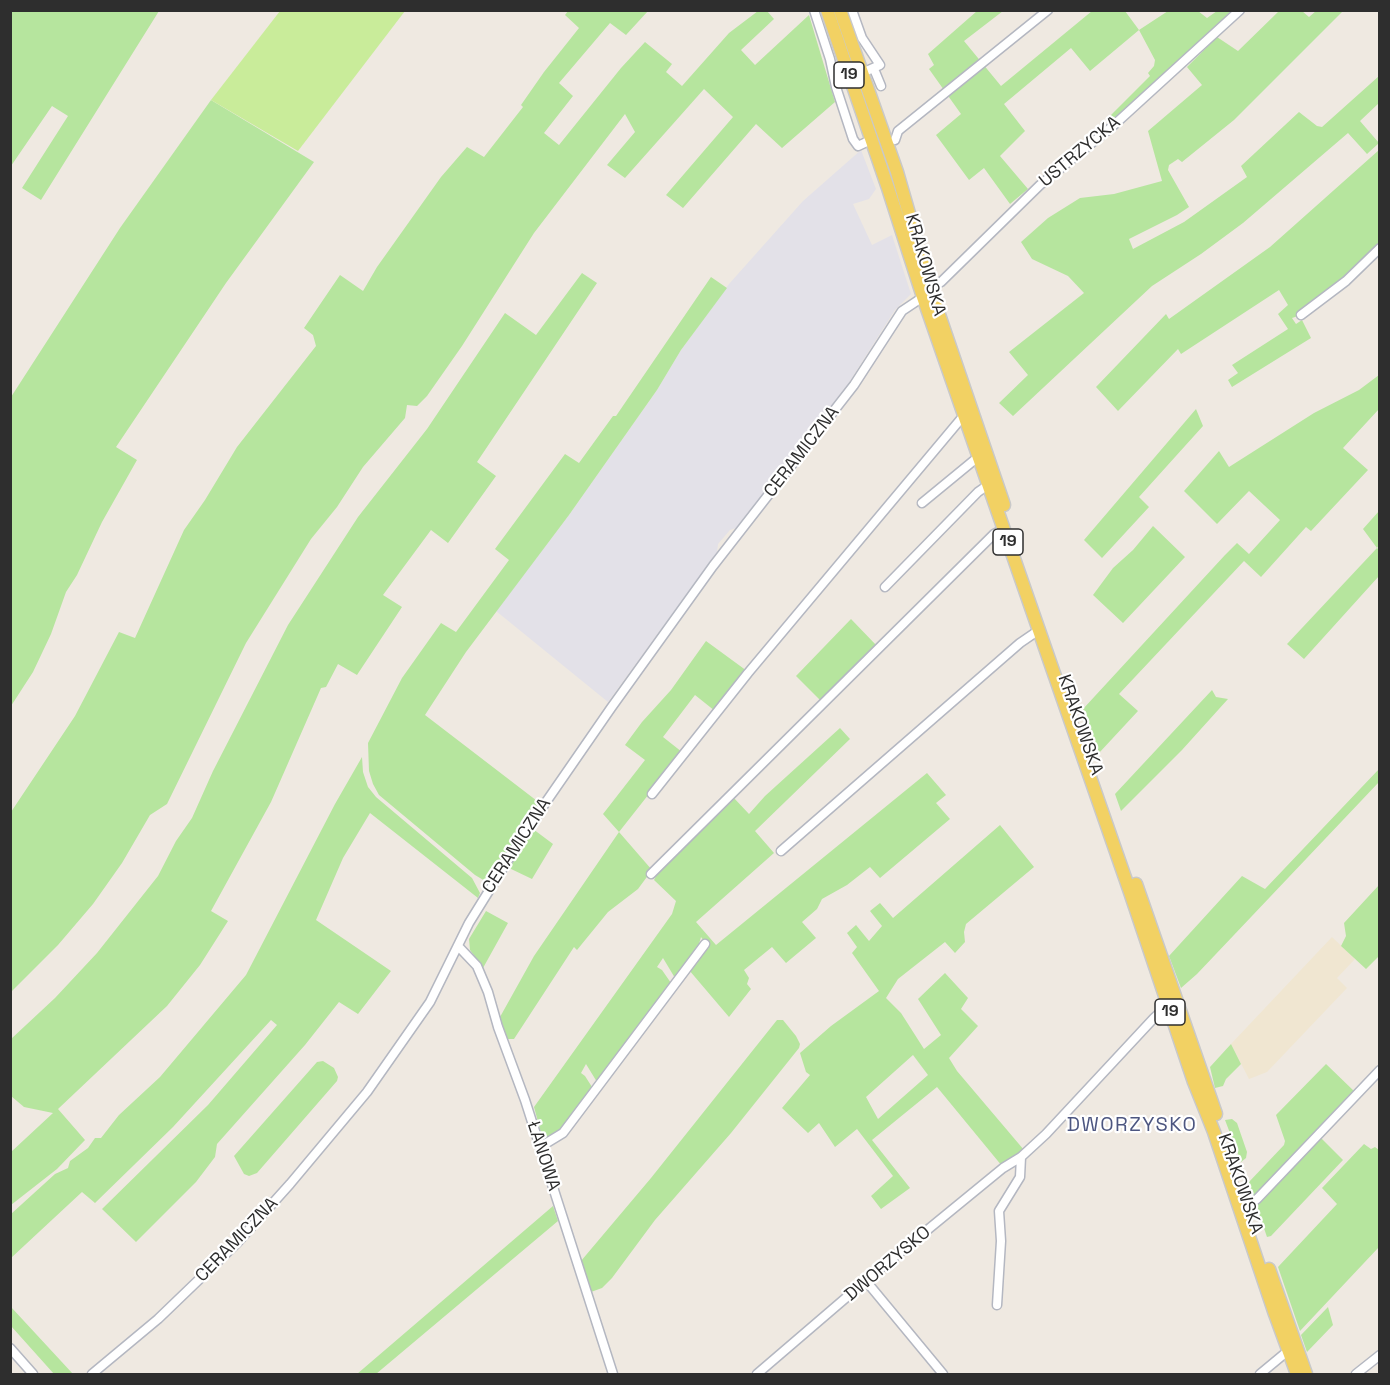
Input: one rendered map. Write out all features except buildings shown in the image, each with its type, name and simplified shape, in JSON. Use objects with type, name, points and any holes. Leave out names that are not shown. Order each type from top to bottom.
[{"type":"main road","name":"KRAKOWSKA","points":[[827,10],[871,140],[1008,519],[1297,1374]]},
{"type":"main road","name":"KRAKOWSKA","points":[[840,10],[868,71],[906,202],[926,292],[964,417],[1306,1374]]},
{"type":"street","points":[[814,10],[854,139],[858,146],[871,140]]},
{"type":"street","name":"KRAKOWSKA","points":[[852,10],[862,38],[880,65],[868,71]]},
{"type":"street","points":[[895,140],[898,131],[1048,10]]},
{"type":"street","name":"USTRZYCKA","points":[[926,292],[948,276],[1040,185],[1114,125],[1240,10]]},
{"type":"street","points":[[868,71],[881,86]]},
{"type":"street","points":[[1301,315],[1346,281],[1380,248]]},
{"type":"street","name":"CERAMICZNA","points":[[92,1374],[158,1319],[229,1251],[290,1184],[367,1092],[430,1002],[469,922],[502,866],[611,708],[713,566],[854,385],[897,317],[926,292]]},
{"type":"street","points":[[652,794],[748,673],[964,417]]},
{"type":"street","points":[[922,503],[978,457]]},
{"type":"street","points":[[885,587],[978,492],[988,485]]},
{"type":"street","points":[[651,873],[994,534],[1004,530]]},
{"type":"street","points":[[781,851],[1020,643],[1039,630]]},
{"type":"street","points":[[540,1147],[562,1133],[705,944]]},
{"type":"street","name":"ŁANOWA","points":[[458,946],[477,966],[488,992],[613,1374]]},
{"type":"street","name":"DWORZYSKO","points":[[757,1374],[1003,1168],[1021,1157],[1046,1134],[1154,1018],[1172,1004]]},
{"type":"street","points":[[1247,1205],[1257,1199],[1380,1070]]},
{"type":"street","points":[[997,1305],[1001,1241],[999,1211],[1020,1176],[1021,1157]]},
{"type":"street","points":[[866,1281],[943,1374]]},
{"type":"street","points":[[10,1348],[33,1374]]},
{"type":"street","points":[[1260,1374],[1289,1350]]},
{"type":"street","points":[[1356,1374],[1380,1355]]},
{"type":"shaded area","points":[[861,150],[876,189],[869,199],[853,204],[872,245],[892,235],[911,294],[895,310],[848,384],[736,528],[730,530],[718,544],[717,552],[608,702],[496,611],[569,515],[657,390],[681,350],[729,284],[803,201]]},
{"type":"shaded area","points":[[1332,937],[1355,959],[1337,978],[1347,988],[1267,1072],[1249,1079],[1231,1044]]},
{"type":"green space","points":[[10,11],[159,11],[41,200],[22,188],[68,116],[52,106],[11,166]]},
{"type":"green space","points":[[280,11],[405,11],[298,151],[211,100]]},
{"type":"green space","points":[[568,11],[648,11],[626,35],[610,23],[559,83],[573,96],[544,133],[559,145],[645,42],[672,64],[666,72],[682,86],[729,33],[758,11],[767,11],[774,19],[741,50],[755,65],[809,15],[835,102],[782,148],[756,124],[683,208],[666,195],[733,117],[704,89],[625,178],[607,165],[635,132],[625,114],[534,233],[462,346],[427,396],[417,406],[407,405],[405,418],[363,467],[337,507],[311,539],[246,643],[167,804],[150,815],[122,863],[93,904],[58,945],[11,992],[11,812],[75,716],[119,632],[135,638],[184,530],[237,447],[316,346],[313,335],[304,328],[340,275],[363,291],[377,267],[441,177],[467,147],[484,157],[523,107],[521,105],[544,72],[579,28],[565,15]]},
{"type":"green space","points":[[977,11],[1003,11],[964,41],[1001,86],[1092,11],[1125,11],[1139,30],[1090,71],[1071,48],[1004,104],[1025,131],[1000,156],[1028,189],[1010,204],[984,168],[969,180],[936,135],[961,114],[929,69],[934,65],[928,54]]},
{"type":"green space","points":[[1168,11],[1198,11],[1207,18],[1217,11],[1234,11],[1111,121],[1108,118],[1150,76],[1148,73],[1154,66],[1155,60],[1139,30]]},
{"type":"green space","points":[[1279,11],[1302,11],[1309,17],[1316,11],[1343,11],[1234,120],[1182,162],[1178,159],[1169,165],[1168,170],[1189,207],[1129,239],[1133,249],[1184,222],[1247,177],[1241,166],[1299,112],[1317,126],[1322,127],[1379,76],[1379,103],[1360,121],[1379,143],[1367,154],[1348,133],[1243,223],[1152,286],[1013,416],[999,403],[1028,375],[1009,352],[1084,293],[1068,276],[1032,259],[1021,242],[1048,218],[1080,198],[1114,194],[1162,181],[1148,131],[1202,85],[1187,67],[1217,37],[1238,51]]},
{"type":"green space","points":[[211,100],[314,162],[226,283],[116,447],[137,460],[66,592],[51,634],[33,672],[11,706],[11,397],[120,228]]},
{"type":"green space","points":[[1379,150],[1379,243],[1351,272],[1301,315],[1292,318],[1296,324],[1302,320],[1311,338],[1232,387],[1228,380],[1238,373],[1232,365],[1288,329],[1278,314],[1288,305],[1279,290],[1181,354],[1178,349],[1118,411],[1096,387],[1166,314],[1169,319],[1270,247]]},
{"type":"green space","points":[[582,273],[597,283],[477,462],[496,476],[448,543],[431,530],[383,595],[402,607],[357,675],[338,664],[326,687],[321,688],[271,802],[211,911],[228,921],[200,965],[167,1006],[58,1109],[85,1140],[57,1169],[11,1205],[11,1152],[53,1113],[24,1107],[11,1096],[11,1039],[55,998],[97,953],[158,876],[176,841],[192,818],[213,771],[288,625],[358,517],[427,429],[505,313],[536,335]]},
{"type":"green space","points":[[711,277],[727,288],[681,350],[657,390],[569,515],[466,652],[425,715],[541,804],[490,880],[485,881],[379,795],[369,771],[368,743],[402,678],[441,623],[456,632],[509,560],[495,549],[565,454],[579,463],[613,416],[616,416]]},
{"type":"green space","points":[[1379,375],[1379,409],[1343,448],[1368,470],[1311,531],[1306,527],[1261,577],[1244,561],[1119,694],[1138,711],[1099,753],[1083,709],[1237,543],[1249,554],[1280,520],[1249,491],[1217,524],[1184,491],[1219,451],[1229,467],[1314,413],[1359,390]]},
{"type":"green space","points":[[1196,409],[1203,426],[1139,497],[1149,507],[1102,558],[1084,540]]},
{"type":"green space","points":[[1379,511],[1379,545],[1377,548],[1363,529]]},
{"type":"green space","points":[[1153,526],[1185,557],[1123,623],[1093,595],[1113,568],[1133,550]]},
{"type":"green space","points":[[1377,548],[1379,550],[1379,576],[1304,659],[1287,644]]},
{"type":"green space","points":[[851,619],[877,646],[821,701],[796,676]]},
{"type":"green space","points":[[706,641],[747,671],[715,711],[695,695],[663,737],[682,752],[619,832],[603,814],[645,760],[625,745],[671,690]]},
{"type":"green space","points":[[1212,690],[1216,697],[1228,699],[1182,750],[1121,811],[1115,794]]},
{"type":"green space","points":[[840,728],[850,739],[755,831],[774,853],[696,922],[716,945],[927,773],[946,795],[936,803],[950,819],[880,878],[870,867],[847,885],[822,899],[817,909],[802,922],[816,938],[786,963],[772,947],[744,970],[749,978],[747,984],[751,989],[729,1017],[689,970],[704,950],[709,948],[701,937],[699,944],[675,978],[663,958],[657,967],[671,983],[597,1082],[586,1064],[581,1073],[592,1087],[563,1127],[543,1140],[534,1107],[672,914],[676,901],[654,880],[658,872],[733,797],[749,814],[765,796]]},
{"type":"green space","points":[[362,757],[363,772],[368,787],[376,797],[472,878],[480,893],[478,898],[370,813],[343,858],[316,920],[391,971],[358,1014],[339,1002],[305,1045],[217,1144],[215,1157],[196,1182],[136,1242],[102,1209],[208,1105],[277,1025],[271,1020],[173,1127],[95,1203],[82,1192],[11,1258],[11,1214],[55,1174],[68,1168],[70,1161],[88,1148],[95,1138],[101,1138],[119,1115],[160,1077],[246,975]]},
{"type":"green space","points":[[1379,769],[1379,782],[1197,974],[1181,988],[1169,956],[1242,876],[1265,889]]},
{"type":"green space","points":[[1000,825],[1034,867],[966,924],[965,942],[955,953],[945,942],[898,979],[886,998],[901,1013],[924,1049],[941,1035],[918,999],[945,973],[968,998],[961,1009],[978,1026],[949,1058],[957,1071],[1024,1150],[1002,1166],[937,1087],[872,1140],[910,1188],[881,1209],[871,1196],[893,1176],[857,1129],[835,1147],[819,1123],[808,1133],[782,1108],[810,1075],[806,1072],[800,1053],[831,1026],[879,991],[852,953],[857,947],[847,933],[856,925],[869,941],[882,926],[870,911],[880,903],[893,918]],"holes":[[[913,1055],[928,1075],[878,1119],[866,1097]]]},
{"type":"green space","points":[[533,829],[553,844],[532,879],[509,868]]},
{"type":"green space","points":[[619,832],[652,870],[638,889],[608,912],[577,950],[574,947],[514,1039],[507,1039],[500,1017],[534,956]]},
{"type":"green space","points":[[1379,885],[1379,956],[1366,969],[1341,946],[1346,936],[1344,923]]},
{"type":"green space","points":[[486,911],[508,923],[483,968],[470,950],[469,939]]},
{"type":"green space","points":[[777,1020],[783,1020],[796,1036],[800,1044],[799,1048],[731,1133],[655,1220],[612,1278],[602,1288],[591,1292],[581,1261],[651,1178]]},
{"type":"green space","points":[[1231,1044],[1241,1064],[1226,1079],[1223,1086],[1215,1088],[1210,1067]]},
{"type":"green space","points":[[323,1061],[334,1068],[338,1077],[337,1081],[257,1173],[249,1176],[244,1174],[234,1156],[317,1062]]},
{"type":"green space","points":[[1326,1064],[1355,1092],[1253,1197],[1248,1183],[1284,1145],[1285,1141],[1276,1115]]},
{"type":"green space","points":[[1232,1119],[1237,1123],[1247,1152],[1246,1158],[1241,1162],[1225,1120]]},
{"type":"green space","points":[[1321,1138],[1343,1160],[1271,1236],[1267,1237],[1256,1205]]},
{"type":"green space","points":[[1364,1144],[1371,1149],[1375,1147],[1379,1150],[1379,1247],[1300,1331],[1278,1267],[1337,1204],[1322,1188]]},
{"type":"green space","points":[[553,1206],[558,1221],[376,1374],[357,1374]]},
{"type":"green space","points":[[10,1307],[73,1374],[54,1374],[11,1326]]},
{"type":"green space","points":[[1328,1307],[1333,1325],[1307,1352],[1301,1335]]},
{"type":"district","name":"DWORZYSKO","points":[[1132,1126]]}]
